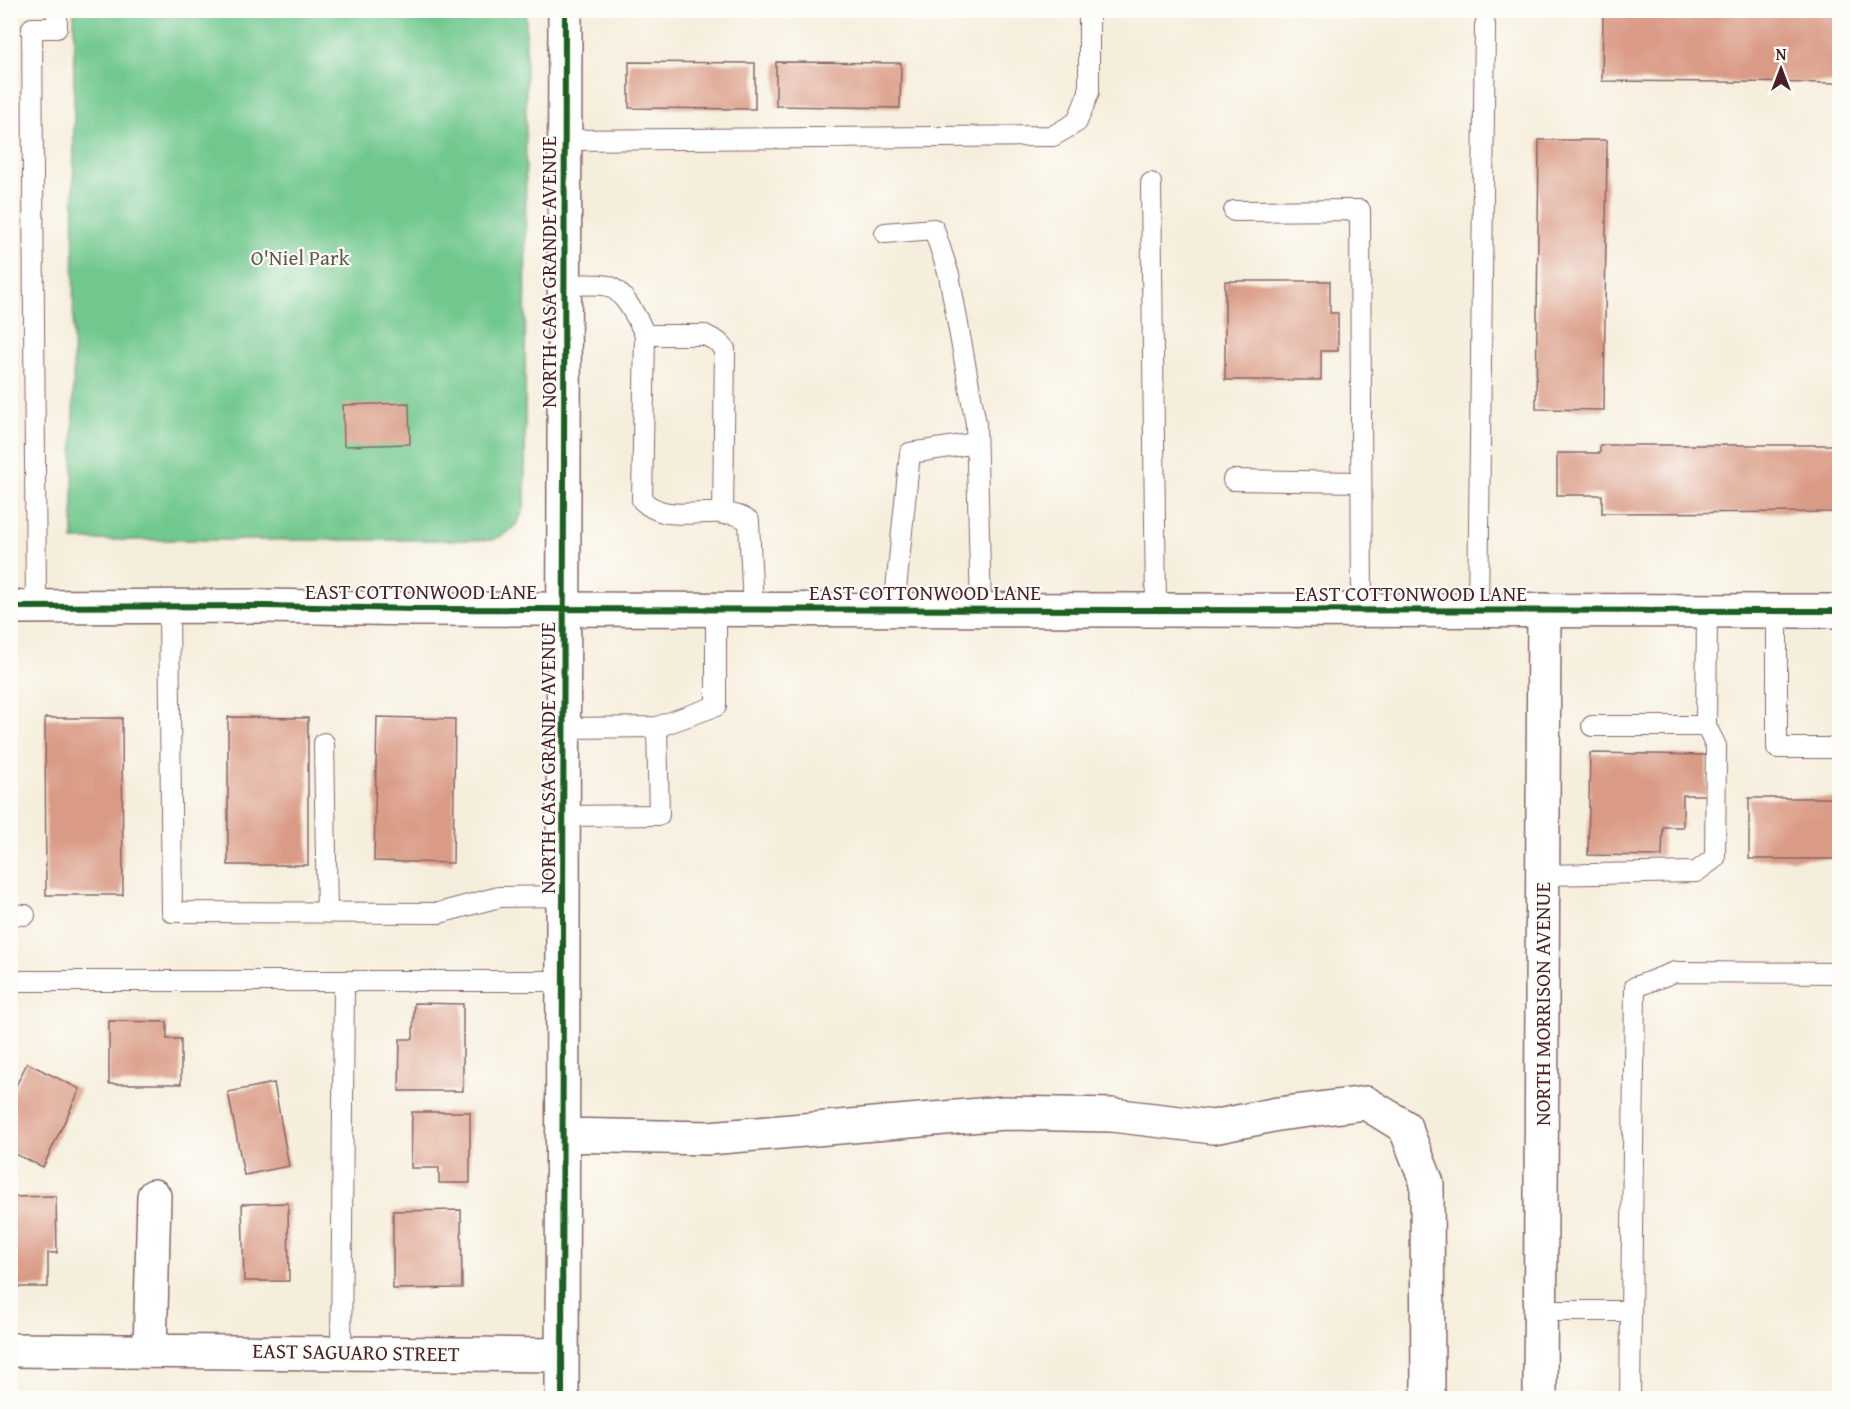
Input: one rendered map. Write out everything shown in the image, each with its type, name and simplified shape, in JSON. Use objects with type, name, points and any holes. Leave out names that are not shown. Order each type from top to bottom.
[{"type":"street","name":"NORTH CASA GRANDE AVENUE","points":[[562,1398],[565,10]]},
{"type":"street","name":"EAST COTTONWOOD LANE","points":[[23,607],[1839,611]]},
{"type":"street","name":"NORTH MORRISON AVENUE","points":[[1540,1398],[1544,610]]},
{"type":"street","points":[[563,1135],[709,1138],[1004,1113],[1112,1115],[1213,1127],[1278,1114],[1366,1103],[1405,1127],[1427,1184],[1428,1398]]},
{"type":"street","points":[[150,1350],[154,1196]]},
{"type":"street","name":"EAST SAGUARO STREET","points":[[10,1350],[562,1355]]},
{"type":"lane","points":[[23,607],[32,28],[57,28],[57,10]]},
{"type":"lane","points":[[565,140],[1053,136],[1077,122],[1089,92],[1089,10]]},
{"type":"lane","points":[[1478,610],[1485,25]]},
{"type":"lane","points":[[1151,183],[1156,609]]},
{"type":"lane","points":[[1234,211],[1360,210],[1362,610]]},
{"type":"lane","points":[[885,233],[934,229],[949,275],[976,424],[981,609]]},
{"type":"lane","points":[[564,285],[609,286],[624,298],[637,317],[645,335],[642,500],[651,509],[664,513],[723,514],[741,516],[749,521],[753,609]]},
{"type":"lane","points":[[645,335],[705,335],[725,349],[723,514]]},
{"type":"lane","points":[[894,609],[910,453],[976,442]]},
{"type":"lane","points":[[1233,480],[1361,482]]},
{"type":"lane","points":[[169,606],[172,912],[439,913],[499,897],[563,896]]},
{"type":"lane","points":[[564,728],[657,727],[716,706],[716,609]]},
{"type":"lane","points":[[1543,875],[1696,872],[1715,858],[1716,746],[1706,726],[1707,611]]},
{"type":"lane","points":[[1777,611],[1777,748],[1839,748]]},
{"type":"lane","points":[[1592,726],[1706,726]]},
{"type":"lane","points":[[563,816],[659,815],[657,727]]},
{"type":"lane","points":[[324,742],[327,914]]},
{"type":"lane","points":[[1630,1398],[1635,987],[1675,972],[1839,973]]},
{"type":"lane","points":[[10,981],[563,981]]},
{"type":"lane","points":[[340,1352],[344,981]]},
{"type":"lane","points":[[1540,1311],[1631,1311]]},
{"type":"green space","name":"O'Niel Park","points":[[74,11],[526,11],[525,503],[518,522],[511,530],[493,540],[73,540]]},
{"type":"building","points":[[1603,12],[1840,14],[1840,83],[1602,81]]},
{"type":"building","points":[[629,62],[755,63],[755,109],[629,108]]},
{"type":"building","points":[[776,62],[901,63],[900,108],[776,106]]},
{"type":"building","points":[[1539,140],[1607,140],[1604,410],[1536,409]]},
{"type":"building","points":[[1225,281],[1330,281],[1330,313],[1338,313],[1338,351],[1321,351],[1321,380],[1225,380]]},
{"type":"building","points":[[409,403],[410,444],[344,446],[343,405]]},
{"type":"building","points":[[1600,445],[1840,445],[1840,512],[1602,513],[1602,495],[1557,495],[1557,453],[1600,453]]},
{"type":"building","points":[[228,717],[308,718],[308,865],[228,865]]},
{"type":"building","points":[[377,717],[455,719],[453,863],[374,861]]},
{"type":"building","points":[[45,718],[122,718],[123,895],[46,895]]},
{"type":"building","points":[[1590,753],[1707,755],[1707,795],[1683,795],[1683,827],[1663,827],[1662,856],[1588,855]]},
{"type":"building","points":[[1749,798],[1840,798],[1840,859],[1749,859]]},
{"type":"building","points":[[414,1003],[463,1004],[463,1091],[399,1091],[400,1039],[413,1039]]},
{"type":"building","points":[[109,1021],[167,1022],[167,1039],[181,1039],[181,1084],[109,1084]]},
{"type":"building","points":[[27,1063],[80,1089],[43,1167],[10,1152],[10,1098]]},
{"type":"building","points":[[274,1083],[289,1166],[244,1175],[228,1092]]},
{"type":"building","points":[[412,1112],[470,1112],[470,1183],[439,1183],[439,1168],[411,1168]]},
{"type":"building","points":[[56,1196],[57,1253],[48,1253],[48,1287],[10,1287],[10,1197]]},
{"type":"building","points":[[288,1203],[289,1281],[244,1281],[242,1204]]},
{"type":"building","points":[[461,1210],[462,1288],[393,1289],[393,1211]]},
{"type":"cycle path","points":[[562,1398],[565,10]]},
{"type":"cycle path","points":[[10,607],[1840,611]]}]
